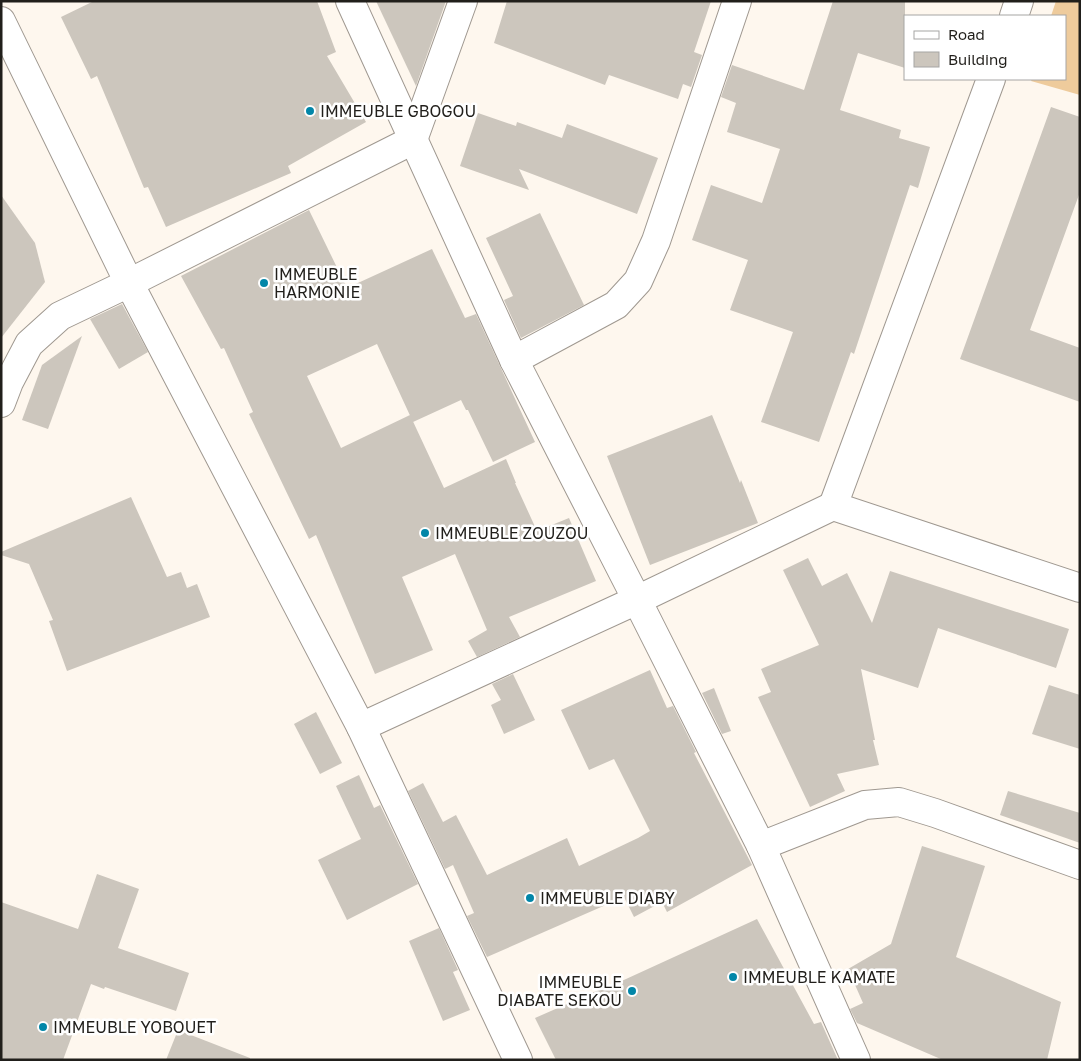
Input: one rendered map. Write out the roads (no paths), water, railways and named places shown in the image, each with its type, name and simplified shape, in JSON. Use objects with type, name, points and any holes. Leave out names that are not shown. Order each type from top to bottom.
[{"type":"street","points":[[350,1],[514,360],[761,846],[856,1060]]},
{"type":"street","points":[[1,403],[9,382],[29,344],[60,316],[413,140],[463,1]]},
{"type":"street","points":[[514,360],[616,305],[638,282],[656,241],[738,1]]},
{"type":"street","points":[[1014,15],[1019,1]]},
{"type":"street","points":[[1,21],[129,283],[360,727],[518,1060]]},
{"type":"street","points":[[833,506],[991,80]]},
{"type":"street","points":[[360,727],[637,600],[833,506],[1080,588]]},
{"type":"street","points":[[761,846],[865,805],[898,802],[935,813],[1080,865]]},
{"type":"place","name":"IMMEUBLE GBOGOU","points":[[310,111]]},
{"type":"place","name":"IMMEUBLE HARMONIE","points":[[264,283]]},
{"type":"place","name":"IMMEUBLE ZOUZOU","points":[[425,533]]},
{"type":"place","name":"IMMEUBLE DIABY","points":[[530,898]]},
{"type":"place","name":"IMMEUBLE KAMATE","points":[[733,977]]},
{"type":"place","name":"IMMEUBLE DIABATE SEKOU","points":[[632,991]]},
{"type":"place","name":"IMMEUBLE YOBOUET","points":[[43,1027]]}]
